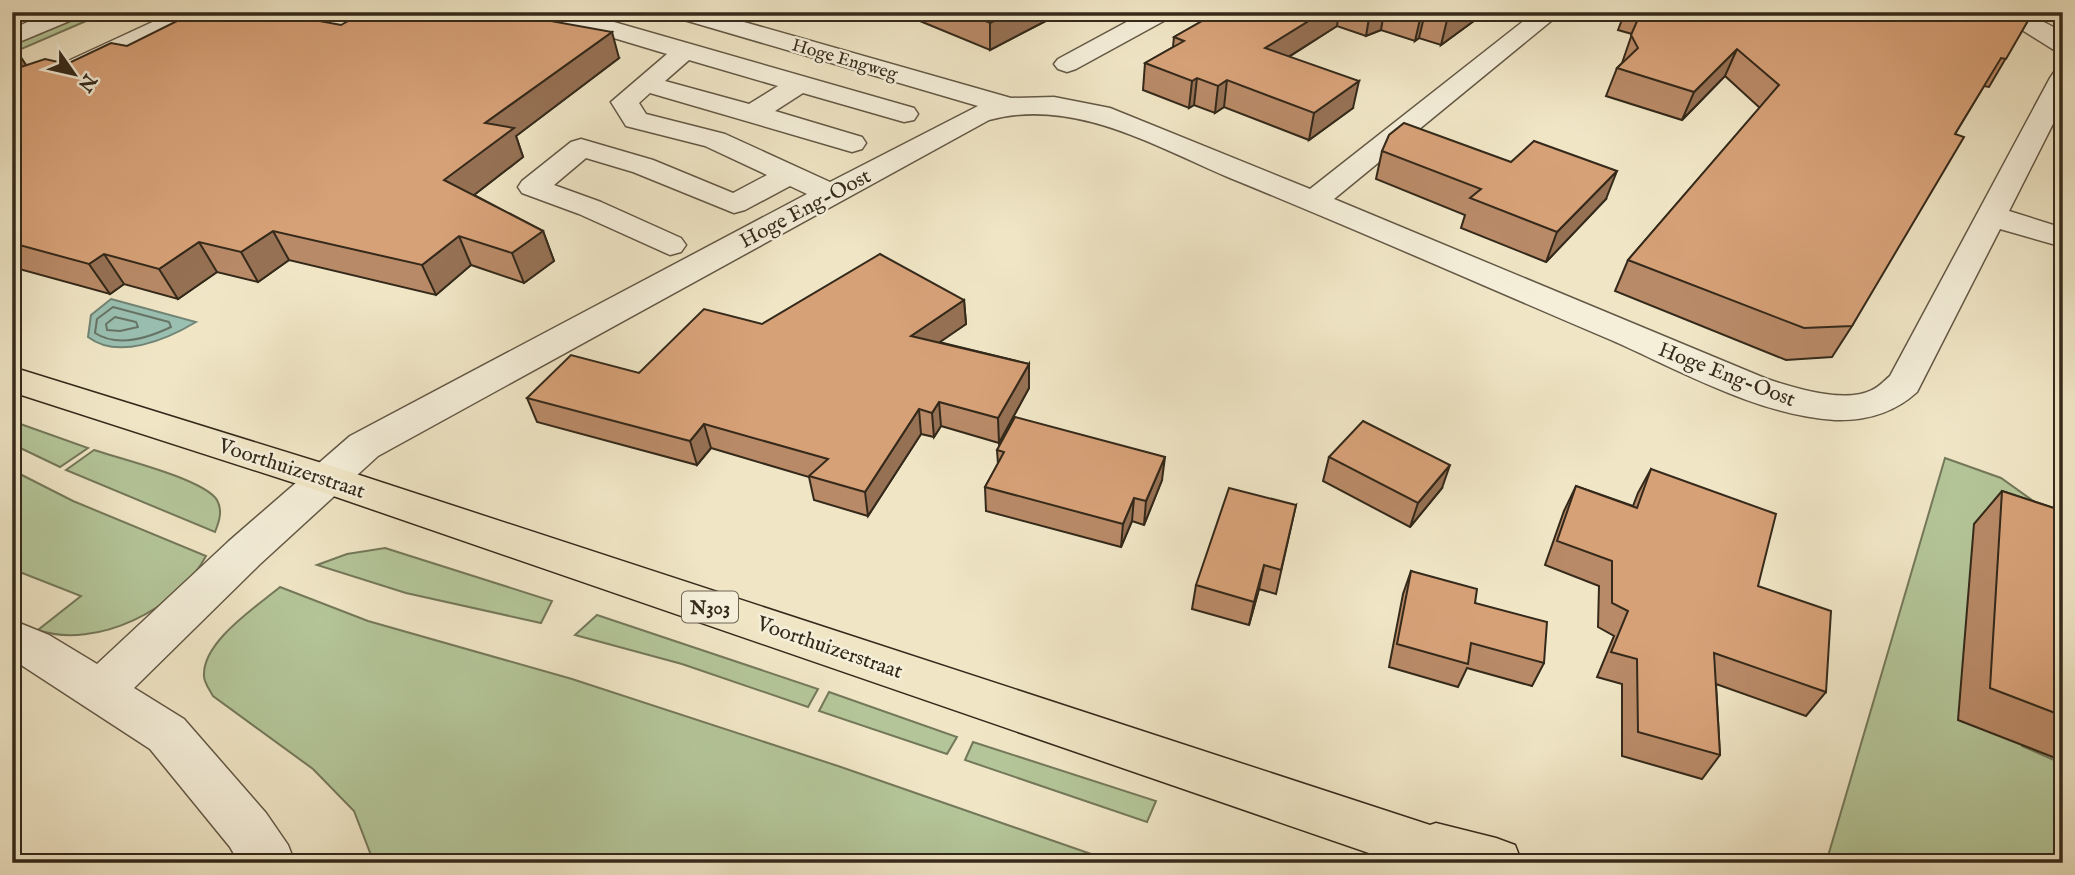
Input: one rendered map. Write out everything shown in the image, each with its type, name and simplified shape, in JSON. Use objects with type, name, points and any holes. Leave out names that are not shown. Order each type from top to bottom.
[{"type":"main road","name":"Voorthuizerstraat","points":[[12,379],[327,479],[1407,841],[1460,863]]},
{"type":"main road","name":"Voorthuizerstraat","points":[[1407,841],[1496,863]]},
{"type":"street","points":[[12,38],[71,12]]},
{"type":"street","points":[[51,78],[194,12]]},
{"type":"street","points":[[552,12],[904,114]]},
{"type":"street","name":"Hoge Engweg","points":[[682,12],[1007,106]]},
{"type":"street","points":[[734,27],[761,12]]},
{"type":"street","points":[[1067,64],[1163,12]]},
{"type":"street","points":[[1313,201],[1550,12]]},
{"type":"street","points":[[1993,12],[2030,24],[2063,45]]},
{"type":"street","points":[[685,51],[624,102],[636,120],[715,139],[831,194]]},
{"type":"street","name":"Hoge Eng-Oost","points":[[100,691],[364,446],[979,114],[1007,106],[1035,103],[1070,106],[1101,114],[1754,388],[1802,403],[1850,407],[1885,400],[1904,383],[2063,78]]},
{"type":"street","points":[[753,113],[801,83]]},
{"type":"street","points":[[646,84],[852,143]]},
{"type":"street","points":[[670,245],[590,208],[533,187],[581,148],[643,166],[734,204],[789,175]]},
{"type":"street","points":[[1992,216],[2063,238]]},
{"type":"street","points":[[12,639],[33,648],[167,734],[248,830],[269,863]]},
{"type":"shaded area","points":[[83,12],[107,12],[12,53],[12,43]]},
{"type":"shaded area","points":[[12,421],[88,448],[60,467],[12,444]]},
{"type":"shaded area","points":[[94,450],[179,477],[209,492],[220,508],[215,532],[66,470]]},
{"type":"shaded area","points":[[1945,458],[2001,478],[2063,522],[2029,541],[2022,746],[2063,764],[2063,863],[1826,863]]},
{"type":"shaded area","points":[[12,470],[73,501],[206,556],[176,593],[133,620],[85,634],[61,635],[38,630],[81,596],[12,569]]},
{"type":"shaded area","points":[[385,548],[552,601],[541,623],[406,593],[317,565],[347,554]]},
{"type":"shaded area","points":[[280,587],[368,621],[572,679],[838,766],[1117,863],[374,863],[354,811],[313,769],[213,696],[205,681],[206,663],[221,638]]},
{"type":"shaded area","points":[[597,615],[818,689],[808,707],[682,664],[575,635]]},
{"type":"shaded area","points":[[829,692],[957,737],[947,754],[819,711]]},
{"type":"shaded area","points":[[973,742],[1156,801],[1147,822],[965,760]]},
{"type":"water","points":[[111,299],[196,322],[157,341],[142,345],[113,347],[100,344],[88,337],[91,315]]},
{"type":"building","points":[[195,12],[271,12],[341,25],[364,12],[501,12],[612,32],[485,123],[514,128],[444,180],[543,231],[512,253],[459,236],[422,265],[273,231],[241,252],[199,242],[159,269],[104,254],[89,264],[12,243],[12,65],[21,67],[45,59],[67,64],[111,43],[127,46]]},
{"type":"building","points":[[963,12],[1010,12],[990,23]]},
{"type":"building","points":[[1218,12],[1323,12],[1265,48],[1359,81],[1314,113],[1227,80],[1218,86],[1197,78],[1192,81],[1145,63],[1184,41],[1174,37]]},
{"type":"building","points":[[1411,12],[1458,12],[1447,20]]},
{"type":"building","points":[[1641,12],[2033,12],[2006,59],[2001,58],[1955,134],[1964,137],[1852,326],[1804,328],[1628,260],[1779,85],[1737,49],[1694,92],[1617,68],[1638,48],[1631,35]]},
{"type":"building","points":[[1404,123],[1511,162],[1534,141],[1617,171],[1557,232],[1470,198],[1481,189],[1382,151],[1389,135]]},
{"type":"building","points":[[880,254],[964,300],[911,336],[1029,364],[998,418],[939,402],[932,413],[919,409],[865,492],[809,476],[828,459],[704,424],[690,441],[527,398],[571,355],[639,373],[704,309],[762,324]]},
{"type":"building","points":[[1015,417],[1165,457],[1146,501],[1134,498],[1123,524],[985,487],[1004,452],[997,450]]},
{"type":"building","points":[[1363,421],[1450,465],[1418,503],[1329,457]]},
{"type":"building","points":[[1651,469],[1776,514],[1758,586],[1831,611],[1826,692],[1714,653],[1720,755],[1638,732],[1637,659],[1611,652],[1628,611],[1612,603],[1612,561],[1557,541],[1576,486],[1637,508]]},
{"type":"building","points":[[1229,488],[1296,505],[1281,570],[1264,565],[1254,602],[1196,585]]},
{"type":"building","points":[[2002,491],[2063,511],[2063,716],[1990,688]]},
{"type":"building","points":[[1411,571],[1477,589],[1475,603],[1547,622],[1544,663],[1471,643],[1468,664],[1397,644]]}]
